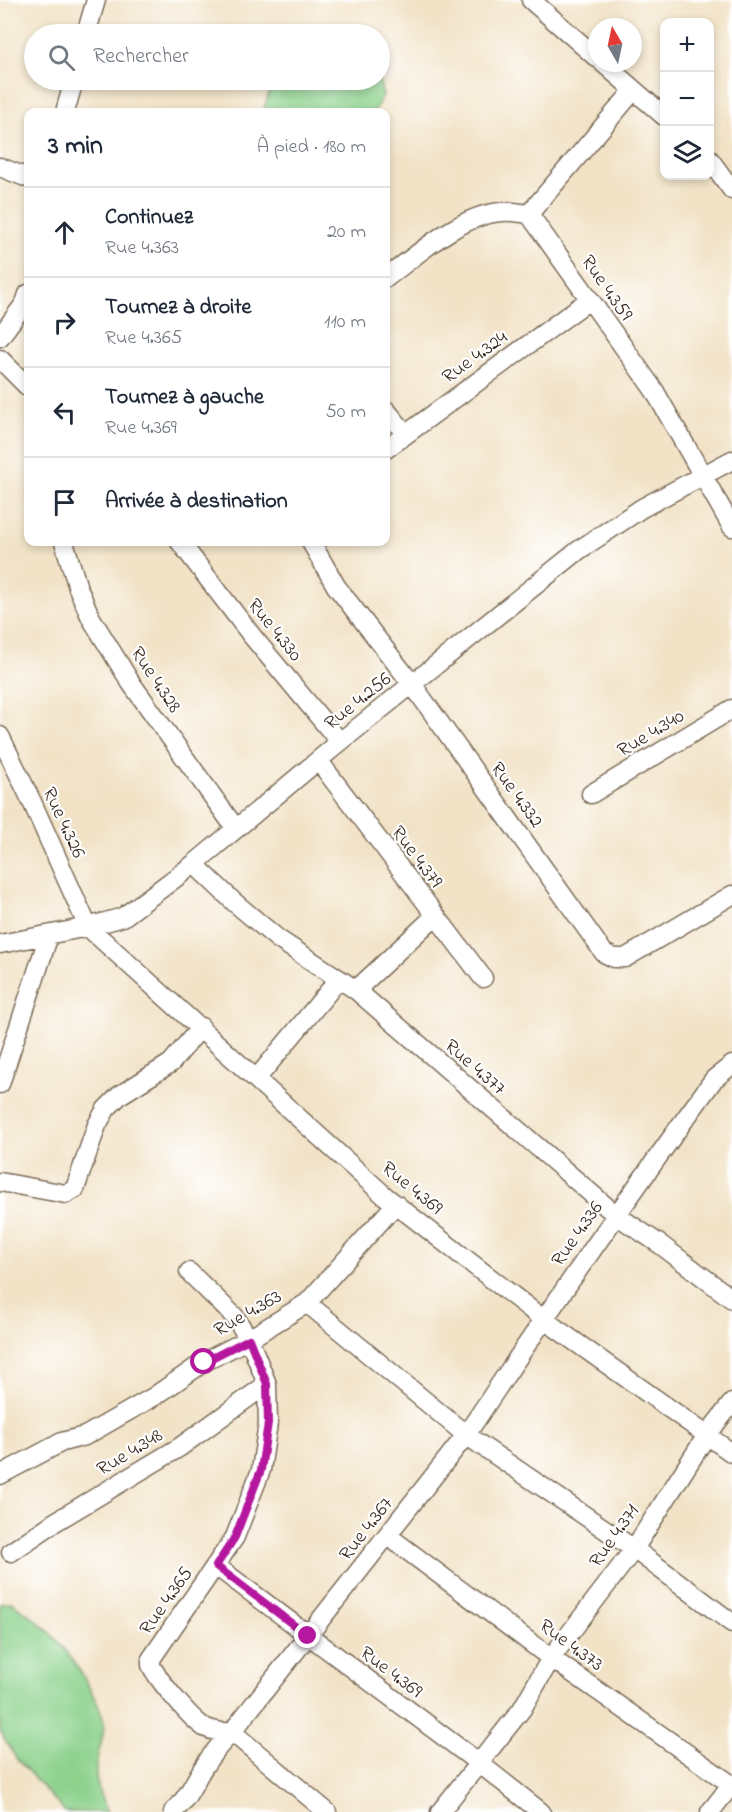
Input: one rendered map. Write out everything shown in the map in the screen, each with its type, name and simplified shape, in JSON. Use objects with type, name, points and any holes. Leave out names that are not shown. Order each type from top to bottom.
[{"type":"street","points":[[89,24],[96,0]]},
{"type":"street","points":[[531,0],[588,50]]},
{"type":"street","points":[[613,72],[660,113]]},
{"type":"street","points":[[66,108],[71,90]]},
{"type":"street","points":[[390,275],[452,230],[477,218],[501,212],[529,214],[634,90]]},
{"type":"street","points":[[714,165],[732,190]]},
{"type":"street","points":[[0,166],[24,176]]},
{"type":"street","name":"Rue 4.359","points":[[529,214],[654,390],[732,527]]},
{"type":"street","name":"Rue 4.324","points":[[390,446],[589,300]]},
{"type":"street","points":[[0,337],[24,305]]},
{"type":"street","points":[[0,359],[24,383]]},
{"type":"street","points":[[390,416],[406,434]]},
{"type":"street","name":"Rue 4.256","points":[[0,944],[88,927],[123,917],[194,864],[340,742],[579,549],[642,508],[732,460]]},
{"type":"street","name":"Rue 4.328","points":[[65,546],[78,588],[92,618],[131,683],[236,829]]},
{"type":"street","name":"Rue 4.330","points":[[183,546],[252,636],[340,742]]},
{"type":"street","name":"Rue 4.332","points":[[313,546],[336,586],[412,684],[604,953],[614,958],[625,958],[732,895]]},
{"type":"street","name":"Rue 4.340","points":[[591,794],[732,709]]},
{"type":"street","name":"Rue 4.326","points":[[0,736],[88,927]]},
{"type":"street","name":"Rue 4.379","points":[[318,760],[483,978]]},
{"type":"street","name":"Rue 4.377","points":[[194,864],[278,939],[356,990],[616,1215],[661,1245],[732,1299]]},
{"type":"street","points":[[356,990],[435,916]]},
{"type":"street","name":"Rue 4.369","points":[[88,927],[396,1204],[543,1319],[732,1453]]},
{"type":"street","points":[[0,1083],[49,935]]},
{"type":"street","points":[[257,1078],[339,979]]},
{"type":"street","points":[[0,1182],[66,1194],[75,1190],[97,1125],[106,1109],[120,1095],[171,1063],[201,1027]]},
{"type":"street","name":"Rue 4.336","points":[[466,1436],[543,1319],[616,1215],[714,1079],[732,1065]]},
{"type":"street","name":"Rue 4.363","points":[[0,1475],[62,1442],[85,1436],[155,1396],[204,1362],[249,1339],[307,1303],[396,1204]]},
{"type":"street","name":"Rue 4.365","points":[[189,1272],[235,1317],[249,1339],[267,1384],[268,1423],[261,1470],[235,1537],[151,1659],[151,1665],[172,1696],[204,1727],[224,1733],[232,1732],[327,1812]]},
{"type":"street","points":[[307,1303],[466,1436],[634,1549],[732,1623]]},
{"type":"street","name":"Rue 4.348","points":[[11,1552],[55,1522],[180,1447],[267,1384]]},
{"type":"street","name":"Rue 4.371","points":[[479,1763],[522,1709],[551,1658],[634,1549],[707,1435],[732,1403]]},
{"type":"street","name":"Rue 4.367","points":[[173,1812],[194,1786],[204,1765],[466,1436]]},
{"type":"street","name":"Rue 4.373","points":[[388,1536],[551,1658],[732,1784]]},
{"type":"street","name":"Rue 4.369","points":[[216,1566],[541,1812]]},
{"type":"street","points":[[440,1812],[479,1763]]},
{"type":"street","points":[[710,1812],[732,1784]]},
{"type":"green space","points":[[270,90],[382,90],[383,95],[376,108],[264,108]]},
{"type":"green space","points":[[11,1602],[37,1621],[68,1653],[98,1705],[104,1727],[96,1779],[107,1812],[65,1812],[16,1758],[0,1731],[0,1603]]},
{"type":"route","points":[[204,1362],[249,1339],[267,1384],[268,1423],[261,1470],[235,1537],[216,1566],[308,1636]]}]
